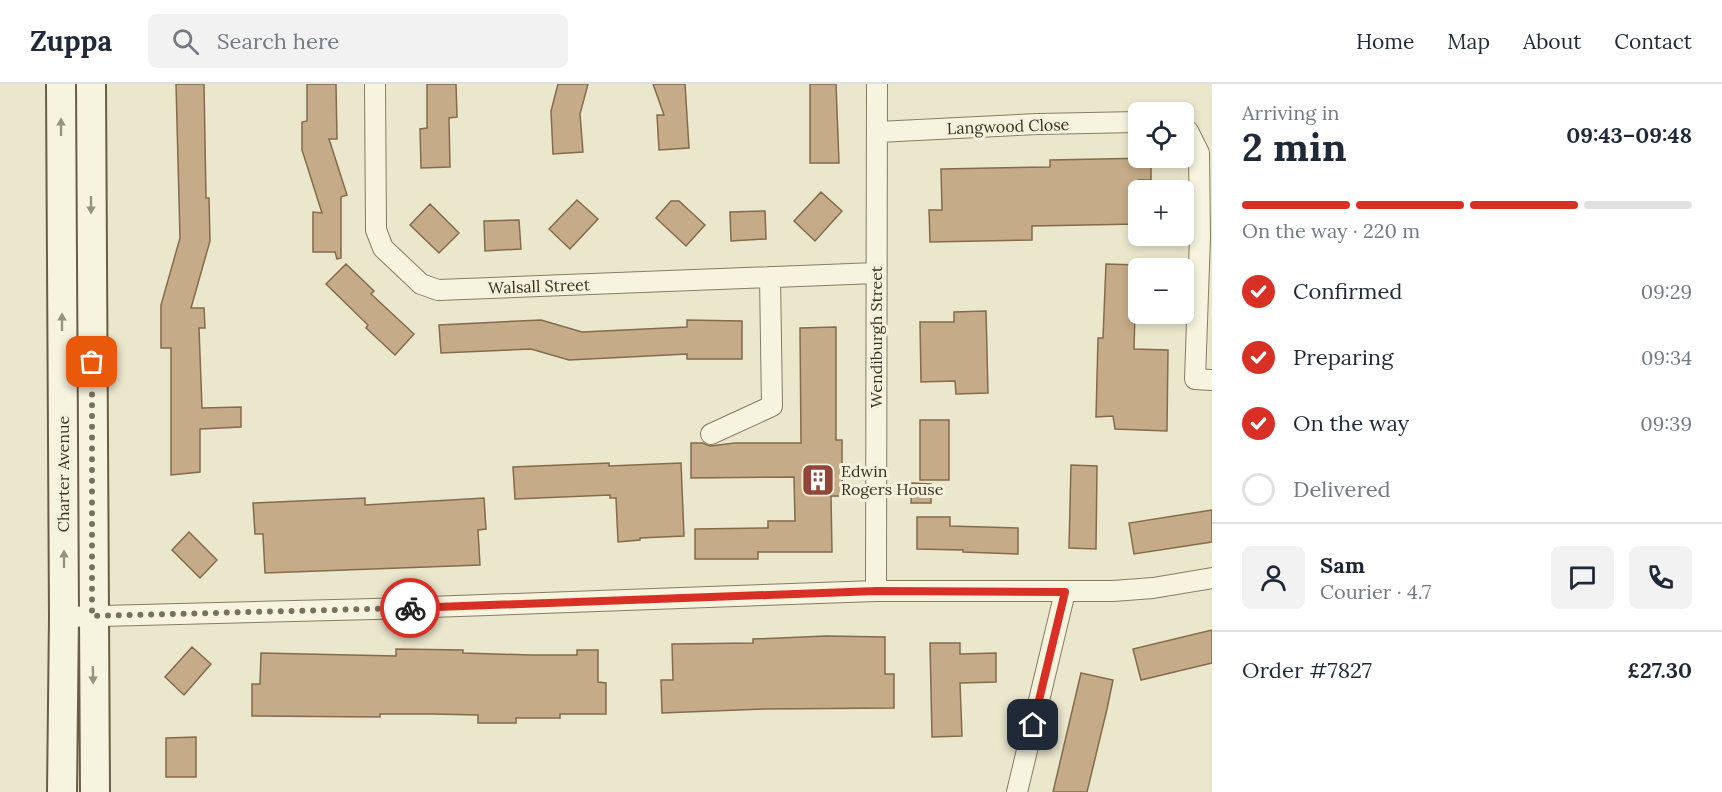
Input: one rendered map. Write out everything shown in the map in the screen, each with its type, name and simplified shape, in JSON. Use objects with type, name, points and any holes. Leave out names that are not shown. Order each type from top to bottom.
[{"type":"street","name":"Charter Avenue","points":[[61,84],[64,617],[62,792]]},
{"type":"street","name":"Charter Avenue","points":[[91,84],[94,792]]},
{"type":"street","name":"Walsall Street","points":[[375,84],[376,230],[383,248],[421,284],[438,290],[876,273]]},
{"type":"street","name":"Wendiburgh Street","points":[[876,591],[877,84]]},
{"type":"street","name":"Langwood Close","points":[[878,132],[1128,122]]},
{"type":"street","points":[[1194,143],[1199,153],[1206,237],[1195,379],[1212,380]]},
{"type":"street","points":[[711,434],[772,406],[770,277]]},
{"type":"street","points":[[64,617],[374,609],[876,591],[1065,592],[1153,588],[1212,578]]},
{"type":"street","points":[[1017,792],[1065,592]]},
{"type":"building","points":[[176,84],[204,84],[206,198],[209,198],[210,241],[191,308],[204,308],[205,328],[199,328],[202,408],[241,407],[241,427],[200,429],[200,472],[171,475],[171,348],[161,348],[161,305],[180,238]]},
{"type":"building","points":[[307,84],[336,84],[337,139],[329,139],[347,195],[341,197],[341,258],[337,259],[335,252],[313,252],[313,212],[322,213],[302,150],[302,122],[307,121]]},
{"type":"building","points":[[427,84],[456,84],[457,117],[449,118],[450,167],[421,168],[420,129],[427,128]]},
{"type":"building","points":[[558,84],[588,84],[580,114],[583,152],[553,154],[551,111]]},
{"type":"building","points":[[653,84],[685,84],[689,148],[659,150],[657,115],[664,115]]},
{"type":"building","points":[[810,84],[836,84],[839,163],[810,163]]},
{"type":"building","points":[[1128,158],[1128,168],[1151,168],[1151,180],[1128,180],[1128,224],[1032,226],[1032,240],[930,242],[929,210],[942,210],[941,169],[1050,167],[1050,160]]},
{"type":"building","points":[[821,192],[842,211],[815,241],[794,221]]},
{"type":"building","points":[[577,200],[598,219],[570,249],[549,229]]},
{"type":"building","points":[[671,201],[679,201],[705,225],[686,246],[656,218]]},
{"type":"building","points":[[430,204],[459,233],[439,253],[410,225]]},
{"type":"building","points":[[765,211],[766,239],[731,241],[730,212]]},
{"type":"building","points":[[519,220],[521,249],[485,251],[484,221]]},
{"type":"building","points":[[346,264],[374,291],[371,294],[414,334],[395,355],[366,328],[368,325],[326,284]]},
{"type":"building","points":[[1106,264],[1128,265],[1128,324],[1135,324],[1134,349],[1168,350],[1167,431],[1115,429],[1113,416],[1096,417],[1098,338],[1103,338]]},
{"type":"building","points":[[986,311],[988,393],[956,394],[955,381],[921,382],[920,322],[954,322],[954,312]]},
{"type":"building","points":[[541,320],[582,332],[687,327],[687,320],[742,321],[742,359],[687,359],[687,354],[569,360],[531,349],[441,353],[439,325]]},
{"type":"building","points":[[836,327],[836,440],[842,440],[842,496],[831,496],[832,552],[758,552],[758,559],[695,559],[695,529],[768,528],[768,521],[795,521],[794,477],[691,478],[691,443],[703,443],[710,446],[735,443],[801,443],[800,328]]},
{"type":"building","points":[[920,420],[949,420],[949,480],[920,480]]},
{"type":"building","points":[[609,463],[609,466],[681,463],[684,536],[640,538],[640,540],[618,542],[616,498],[610,498],[610,495],[515,499],[513,467]]},
{"type":"building","points":[[1071,465],[1097,466],[1096,549],[1069,548]]},
{"type":"building","points":[[912,483],[931,484],[931,503],[911,503]]},
{"type":"building","points":[[365,498],[365,505],[484,498],[486,529],[478,530],[480,565],[265,573],[263,534],[255,534],[253,503]]},
{"type":"building","points":[[1212,510],[1212,542],[1134,554],[1129,523]]},
{"type":"building","points":[[917,517],[950,517],[950,526],[1018,528],[1018,554],[917,549]]},
{"type":"building","points":[[189,532],[217,560],[200,578],[172,550]]},
{"type":"building","points":[[1212,630],[1212,663],[1141,680],[1133,649]]},
{"type":"building","points":[[826,636],[885,637],[885,674],[894,674],[894,708],[662,713],[661,680],[673,680],[672,644],[753,643],[753,639]]},
{"type":"building","points":[[930,643],[960,643],[960,654],[996,653],[996,682],[960,683],[962,736],[932,737]]},
{"type":"building","points":[[192,647],[211,664],[184,695],[165,677]]},
{"type":"building","points":[[396,649],[463,650],[463,653],[531,655],[577,655],[577,650],[598,650],[598,682],[606,683],[606,714],[560,714],[560,718],[516,718],[516,723],[478,723],[478,715],[252,716],[252,684],[260,684],[261,653],[396,656]]},
{"type":"building","points":[[1081,673],[1113,680],[1107,709],[1087,792],[1053,792]]},
{"type":"building","points":[[196,737],[196,777],[166,777],[166,738]]},
{"type":"way so far","points":[[92,362],[92,616],[410,608]]},
{"type":"place","name":"Edwin Rogers House","points":[[818,480]]},
{"type":"route","points":[[410,608],[876,591],[1065,592],[1033,725]]}]
